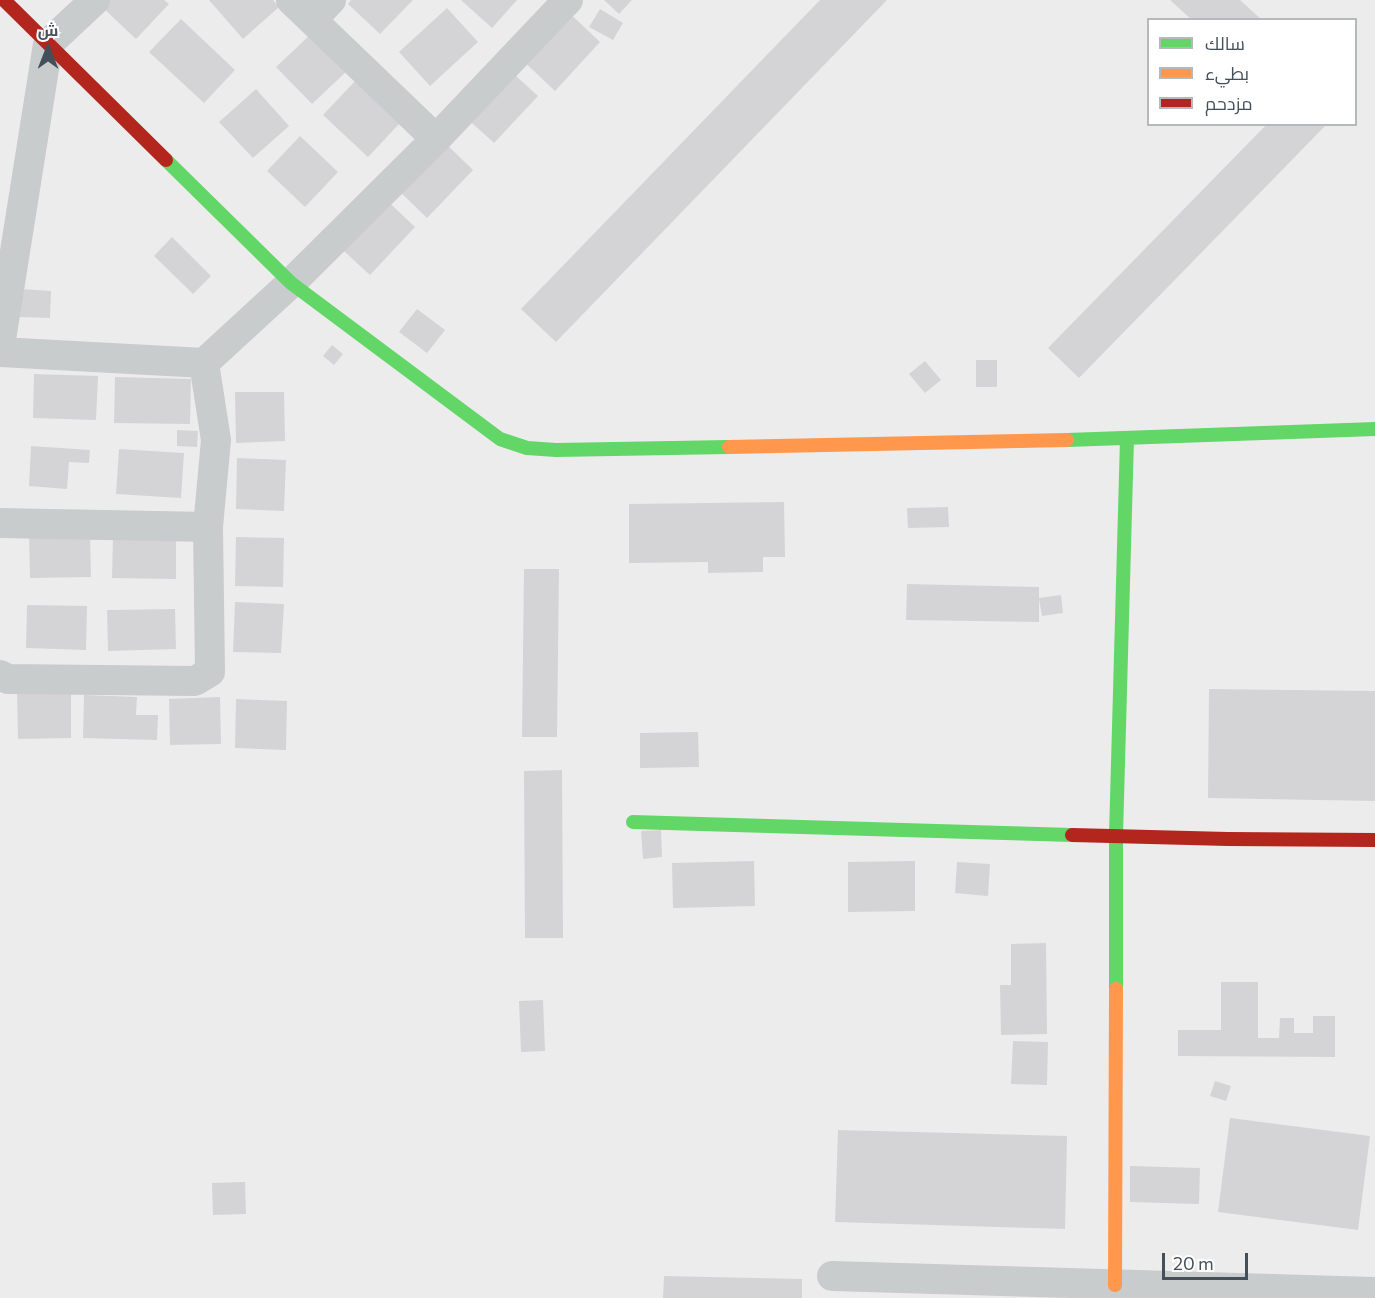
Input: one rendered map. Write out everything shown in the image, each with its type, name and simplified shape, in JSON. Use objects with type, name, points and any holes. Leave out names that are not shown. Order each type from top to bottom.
[{"type":"street","points":[[4,0],[291,283],[500,439],[527,448],[568,450],[1127,439],[1375,429]]},
{"type":"street","points":[[0,346],[48,44],[95,0]]},
{"type":"street","points":[[0,352],[204,363],[291,283],[436,139],[568,0]]},
{"type":"street","points":[[312,7],[436,139]]},
{"type":"street","points":[[0,675],[8,679],[195,681],[210,672],[208,527],[216,440],[204,363]]},
{"type":"street","points":[[1115,1285],[1116,835],[1127,439]]},
{"type":"street","points":[[0,523],[208,527]]},
{"type":"street","points":[[633,822],[1375,840]]},
{"type":"street","points":[[832,1276],[1375,1292]]},
{"type":"building","points":[[109,0],[164,0],[169,4],[136,39],[102,7]]},
{"type":"building","points":[[209,0],[273,0],[279,7],[243,39]]},
{"type":"building","points":[[351,0],[413,0],[380,34],[348,4]]},
{"type":"building","points":[[461,0],[517,0],[492,28]]},
{"type":"building","points":[[604,0],[632,0],[619,14]]},
{"type":"building","points":[[820,0],[887,0],[556,342],[521,309]]},
{"type":"building","points":[[1170,0],[1240,0],[1260,18],[1190,18]]},
{"type":"building","points":[[447,8],[478,42],[430,86],[399,52]]},
{"type":"building","points":[[564,8],[600,42],[555,91],[518,56]]},
{"type":"building","points":[[600,9],[623,23],[613,40],[589,27]]},
{"type":"building","points":[[181,19],[235,70],[204,103],[149,52]]},
{"type":"building","points":[[311,34],[347,71],[312,104],[276,67]]},
{"type":"building","points":[[505,66],[538,96],[494,143],[461,113]]},
{"type":"building","points":[[356,80],[401,122],[368,157],[323,115]]},
{"type":"building","points":[[256,89],[289,126],[253,158],[219,122]]},
{"type":"building","points":[[1265,126],[1325,126],[1079,378],[1048,348]]},
{"type":"building","points":[[437,135],[473,170],[427,218],[391,183]]},
{"type":"building","points":[[300,136],[338,172],[305,207],[267,171]]},
{"type":"building","points":[[379,193],[415,227],[370,275],[333,241]]},
{"type":"building","points":[[172,237],[211,276],[193,294],[154,256]]},
{"type":"building","points":[[20,289],[51,291],[50,318],[18,317]]},
{"type":"building","points":[[417,309],[445,330],[427,353],[399,332]]},
{"type":"building","points":[[332,345],[343,354],[334,365],[323,356]]},
{"type":"building","points":[[976,360],[997,360],[997,387],[976,387]]},
{"type":"building","points":[[925,361],[941,380],[925,393],[909,374]]},
{"type":"building","points":[[34,374],[98,376],[96,420],[33,418]]},
{"type":"building","points":[[115,377],[191,379],[190,424],[114,423]]},
{"type":"building","points":[[235,392],[284,392],[285,441],[236,443]]},
{"type":"building","points":[[177,430],[198,431],[197,447],[177,446]]},
{"type":"building","points":[[31,446],[90,450],[89,463],[69,462],[67,489],[29,486]]},
{"type":"building","points":[[119,449],[184,453],[181,498],[116,494]]},
{"type":"building","points":[[237,458],[286,460],[284,511],[236,509]]},
{"type":"building","points":[[784,502],[785,557],[763,557],[763,572],[708,573],[708,562],[629,563],[629,504]]},
{"type":"building","points":[[948,507],[949,527],[908,528],[907,508]]},
{"type":"building","points":[[90,532],[91,577],[30,578],[29,533]]},
{"type":"building","points":[[113,536],[176,537],[176,579],[112,578]]},
{"type":"building","points":[[236,537],[284,538],[283,587],[235,586]]},
{"type":"building","points":[[524,569],[559,569],[557,737],[522,737]]},
{"type":"building","points":[[907,584],[1039,587],[1039,598],[1061,595],[1063,613],[1042,616],[1039,599],[1039,622],[906,620]]},
{"type":"building","points":[[235,602],[284,604],[281,653],[233,652]]},
{"type":"building","points":[[27,605],[87,606],[86,650],[26,648]]},
{"type":"building","points":[[175,609],[176,649],[108,651],[107,610]]},
{"type":"building","points":[[1209,689],[1375,691],[1375,801],[1208,798]]},
{"type":"building","points":[[71,690],[71,738],[18,739],[17,691]]},
{"type":"building","points":[[84,695],[137,697],[136,715],[158,715],[157,740],[83,738]]},
{"type":"building","points":[[220,697],[221,744],[170,745],[169,699]]},
{"type":"building","points":[[236,699],[287,701],[286,750],[235,748]]},
{"type":"building","points":[[698,732],[699,767],[640,768],[640,733]]},
{"type":"building","points":[[562,770],[563,938],[525,938],[524,771]]},
{"type":"building","points":[[661,830],[662,857],[643,859],[641,831]]},
{"type":"building","points":[[754,861],[755,906],[673,908],[672,863]]},
{"type":"building","points":[[915,861],[915,911],[848,912],[848,862]]},
{"type":"building","points":[[957,862],[990,864],[988,896],[955,893]]},
{"type":"building","points":[[1046,943],[1047,1034],[1001,1035],[1000,985],[1011,985],[1011,944]]},
{"type":"building","points":[[1221,982],[1258,982],[1258,1038],[1279,1038],[1280,1018],[1294,1018],[1294,1033],[1313,1033],[1313,1016],[1335,1016],[1335,1057],[1178,1056],[1178,1030],[1221,1030]]},
{"type":"building","points":[[543,1000],[545,1051],[521,1052],[519,1001]]},
{"type":"building","points":[[1013,1041],[1048,1042],[1047,1085],[1011,1084]]},
{"type":"building","points":[[1215,1081],[1231,1086],[1226,1101],[1210,1096]]},
{"type":"building","points":[[1230,1118],[1370,1136],[1358,1230],[1218,1212]]},
{"type":"building","points":[[838,1130],[1067,1136],[1065,1229],[835,1222]]},
{"type":"building","points":[[1130,1166],[1200,1168],[1199,1204],[1130,1202]]},
{"type":"building","points":[[245,1182],[246,1214],[213,1215],[212,1183]]},
{"type":"building","points":[[664,1276],[802,1279],[802,1298],[663,1298]]},
{"type":"traffic: fast","points":[[166,160],[291,283],[500,439],[527,448],[556,450],[729,447]]},
{"type":"traffic: fast","points":[[1067,440],[1375,429]]},
{"type":"traffic: fast","points":[[1116,989],[1116,835],[1127,439]]},
{"type":"traffic: fast","points":[[633,822],[1072,835]]},
{"type":"traffic: slow","points":[[729,447],[1067,440]]},
{"type":"traffic: slow","points":[[1115,1285],[1116,989]]},
{"type":"traffic: jam","points":[[4,0],[166,160]]},
{"type":"traffic: jam","points":[[1072,835],[1375,840]]}]
